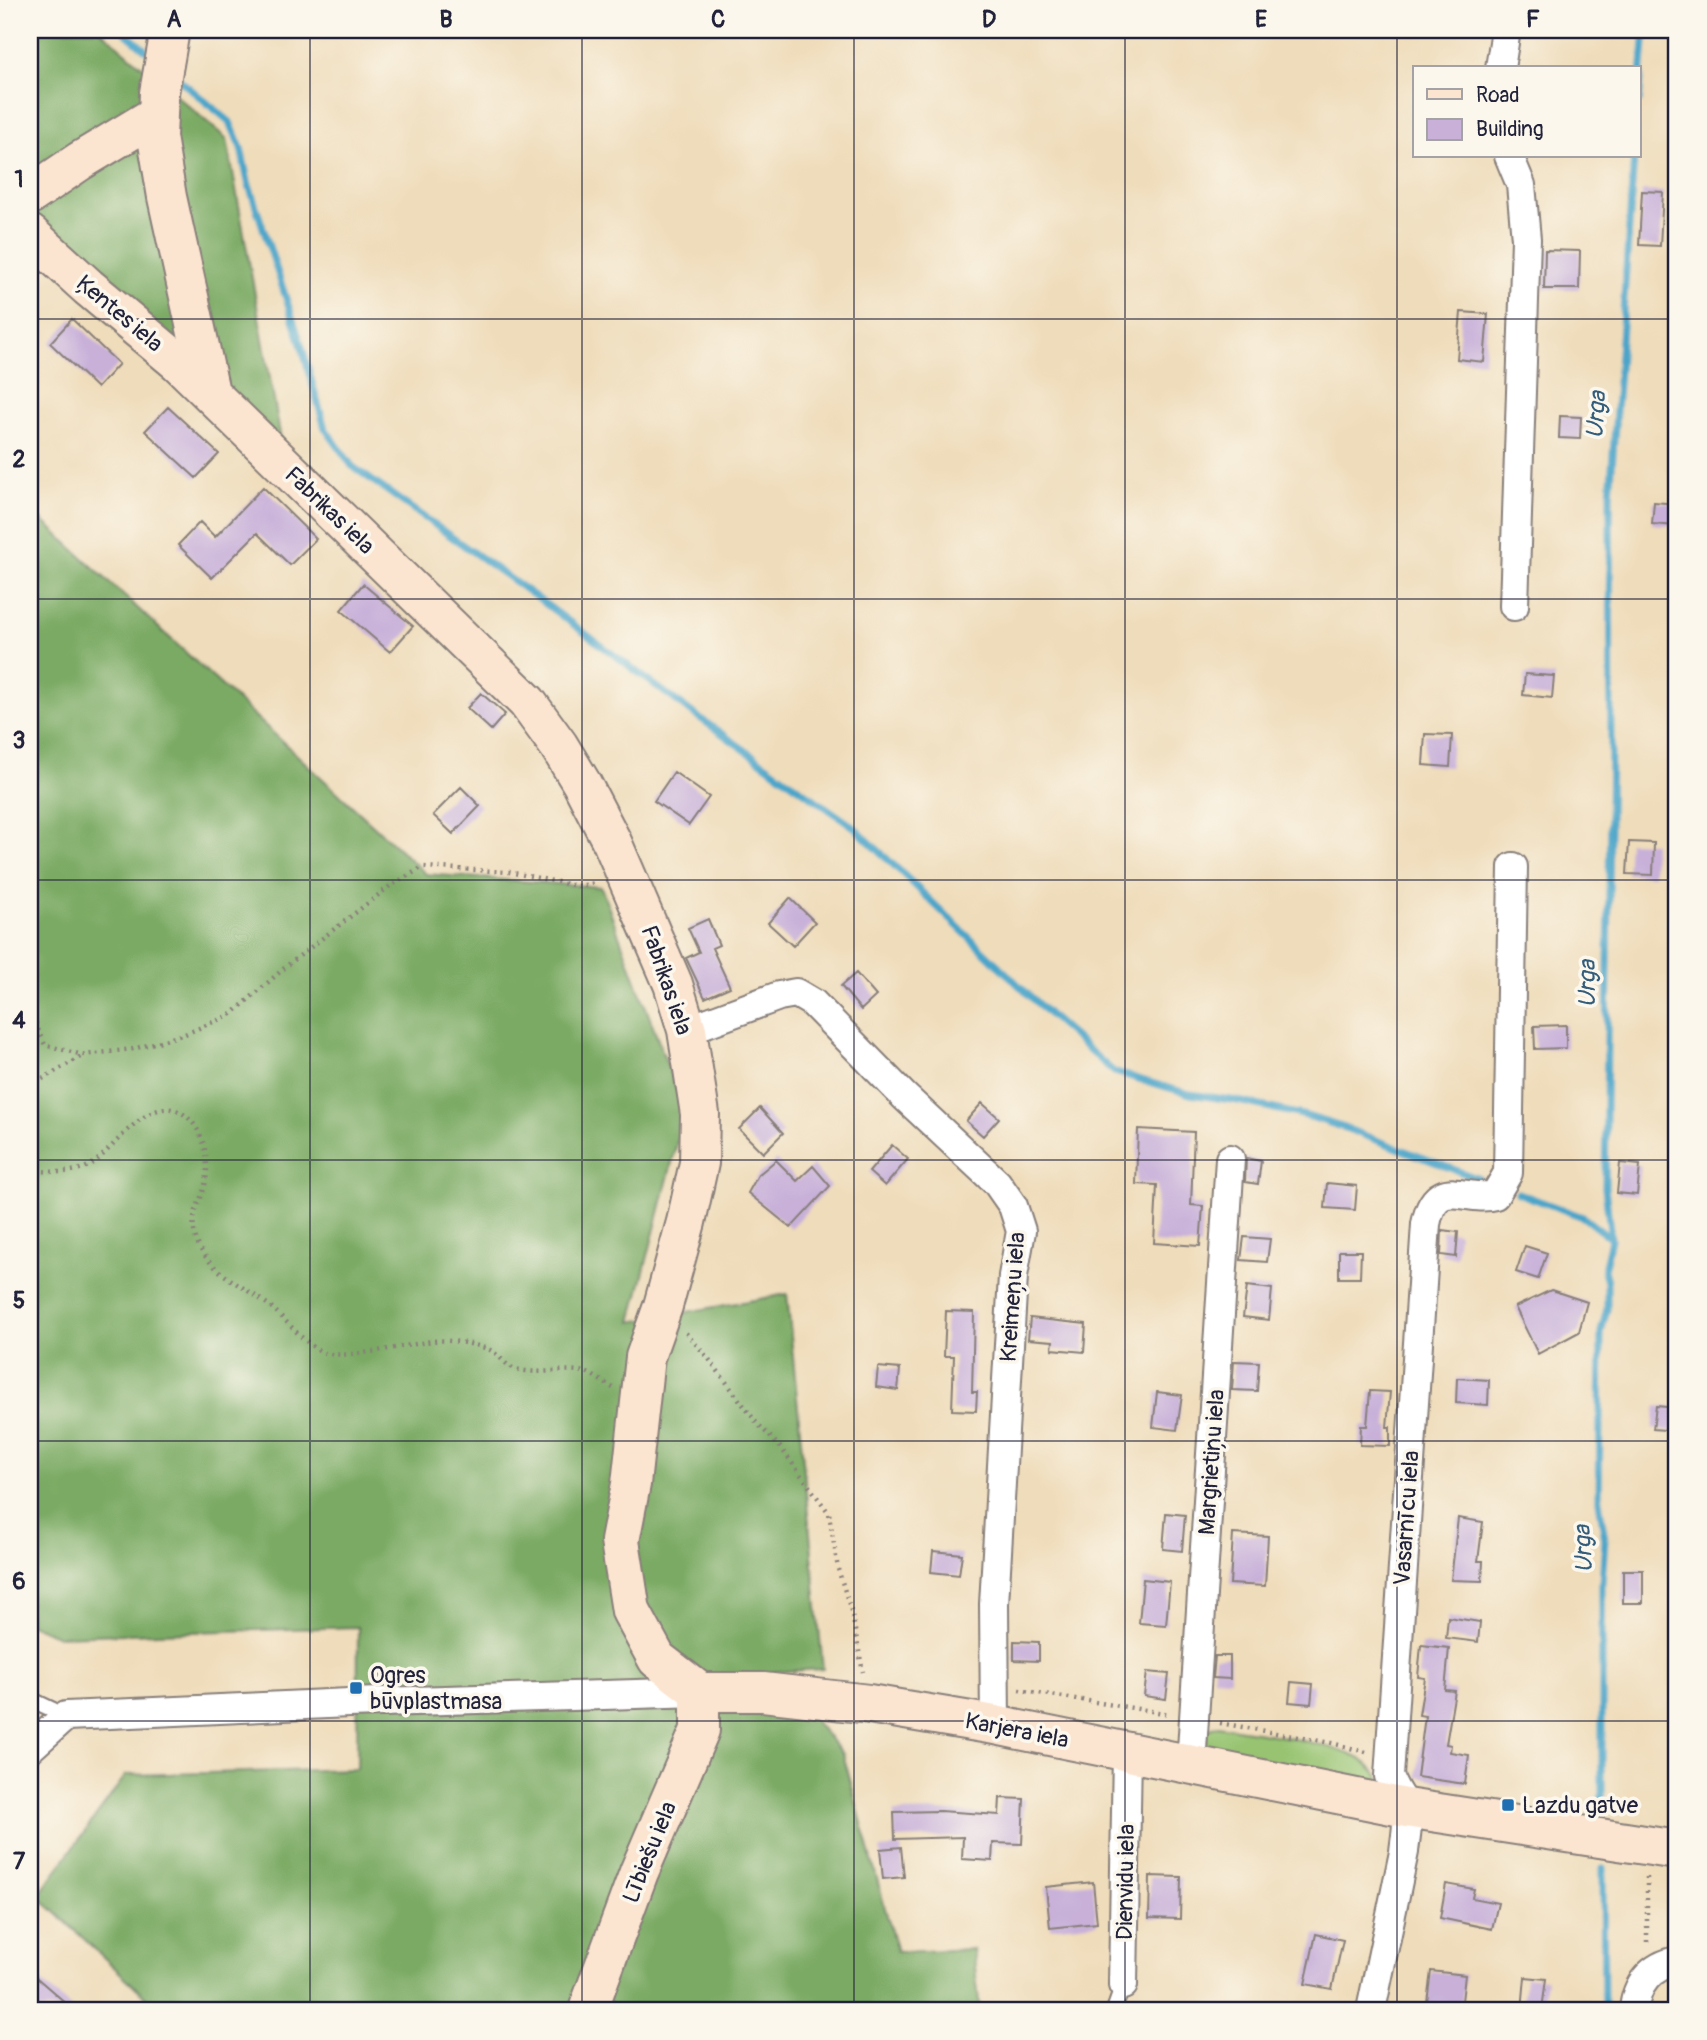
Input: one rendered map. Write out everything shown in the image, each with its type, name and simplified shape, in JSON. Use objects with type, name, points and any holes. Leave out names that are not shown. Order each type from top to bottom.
[{"type":"street","points":[[170,30],[159,93],[157,137],[167,197],[210,393]]},
{"type":"street","points":[[1500,66],[1507,30]]},
{"type":"street","points":[[30,195],[158,114]]},
{"type":"street","points":[[1510,158],[1521,185],[1526,239],[1514,606]]},
{"type":"street","name":"Ķentes iela","points":[[30,234],[210,393]]},
{"type":"street","name":"Fabrikas iela","points":[[210,393],[527,702],[582,784],[628,878],[673,984],[687,1030],[700,1114],[699,1163],[663,1306],[645,1357],[631,1484],[620,1541],[631,1611],[657,1659],[700,1692]]},
{"type":"street","name":"Vasarnīcu iela","points":[[1406,1808],[1393,1790],[1389,1776],[1426,1224],[1428,1212],[1435,1202],[1448,1192],[1483,1198],[1496,1195],[1508,1173],[1513,867]]},
{"type":"street","name":"Kreimeņu iela","points":[[687,1030],[779,996],[796,993],[813,1003],[905,1097],[996,1183],[1013,1206],[1021,1231],[1013,1276],[994,1590],[995,1725]]},
{"type":"street","name":"Margrietiņu iela","points":[[1191,1765],[1230,1159]]},
{"type":"street","name":"Lībiešu iela","points":[[588,2010],[639,1872],[700,1730],[700,1692]]},
{"type":"street","name":"Karjera iela","points":[[65,1716],[349,1703],[763,1692],[869,1704],[995,1725],[1406,1808],[1677,1850]]},
{"type":"street","points":[[30,1748],[65,1716]]},
{"type":"street","name":"Dienvidu iela","points":[[1119,1997],[1127,1752]]},
{"type":"street","points":[[1371,2010],[1405,1852],[1406,1808]]},
{"type":"street","points":[[1634,2010],[1641,1983],[1666,1965]]},
{"type":"lane","points":[[30,1699],[65,1716]]},
{"type":"path","points":[[30,1010],[44,1045],[83,1055],[122,1050],[185,1034],[232,1014],[289,964],[390,886],[423,867],[509,872],[577,886],[628,878]]},
{"type":"path","points":[[30,1086],[83,1055]]},
{"type":"path","points":[[30,1170],[59,1173],[92,1164],[116,1139],[148,1115],[167,1108],[178,1111],[195,1125],[203,1142],[206,1182],[193,1216],[194,1234],[205,1256],[220,1273],[258,1296],[320,1352],[345,1354],[437,1340],[492,1351],[510,1366],[531,1371],[586,1373],[639,1402]]},
{"type":"path","points":[[663,1306],[709,1359],[756,1422],[781,1448],[829,1513],[838,1569],[852,1614],[869,1704]]},
{"type":"path","points":[[1647,1874],[1647,1945],[1666,1965]]},
{"type":"green space","points":[[30,30],[100,30],[227,139],[281,439],[30,216]]},
{"type":"green space","points":[[30,509],[426,874],[601,887],[685,1112],[631,1322],[787,1294],[823,1669],[772,1672],[843,1754],[897,1952],[973,1949],[980,2010],[160,2010],[38,1896],[126,1775],[357,1769],[358,1627],[59,1636],[30,1624]]},
{"type":"green space","points":[[1218,1726],[1288,1738],[1341,1751],[1370,1766],[1380,1778],[1378,1787],[1206,1753],[1206,1730]]},
{"type":"building","points":[[1642,191],[1663,192],[1660,246],[1639,245]]},
{"type":"building","points":[[1545,250],[1580,251],[1579,289],[1544,289]]},
{"type":"building","points":[[1461,312],[1488,314],[1484,362],[1457,359]]},
{"type":"building","points":[[72,319],[119,364],[97,388],[50,343]]},
{"type":"building","points":[[168,407],[219,454],[196,478],[145,431]]},
{"type":"building","points":[[1560,416],[1581,417],[1580,439],[1559,438]]},
{"type":"building","points":[[263,487],[316,539],[290,565],[257,533],[212,578],[178,545],[200,522],[215,537]]},
{"type":"building","points":[[1654,502],[1677,504],[1677,526],[1652,524]]},
{"type":"building","points":[[363,584],[413,626],[390,652],[341,610]]},
{"type":"building","points":[[1525,674],[1554,676],[1552,698],[1523,695]]},
{"type":"building","points":[[481,693],[505,714],[491,730],[467,708]]},
{"type":"building","points":[[1425,734],[1452,735],[1450,767],[1423,765]]},
{"type":"building","points":[[674,772],[709,797],[689,825],[654,801]]},
{"type":"building","points":[[461,787],[480,806],[453,834],[433,815]]},
{"type":"building","points":[[1629,842],[1654,843],[1653,875],[1627,874]]},
{"type":"building","points":[[790,898],[815,922],[793,946],[768,923]]},
{"type":"building","points":[[708,919],[719,945],[712,948],[730,987],[705,998],[686,958],[699,952],[688,928]]},
{"type":"building","points":[[856,973],[876,996],[861,1010],[841,986]]},
{"type":"building","points":[[1566,1025],[1566,1048],[1535,1049],[1534,1026]]},
{"type":"building","points":[[982,1103],[999,1118],[983,1136],[966,1121]]},
{"type":"building","points":[[760,1108],[783,1133],[763,1153],[739,1129]]},
{"type":"building","points":[[1138,1129],[1194,1132],[1191,1205],[1203,1206],[1200,1246],[1154,1243],[1157,1185],[1136,1184]]},
{"type":"building","points":[[892,1145],[908,1159],[885,1186],[869,1172]]},
{"type":"building","points":[[1246,1158],[1261,1161],[1258,1184],[1245,1182]]},
{"type":"building","points":[[776,1160],[797,1181],[813,1166],[830,1186],[791,1228],[748,1193],[758,1175]]},
{"type":"building","points":[[1620,1163],[1640,1165],[1637,1195],[1617,1193]]},
{"type":"building","points":[[1327,1183],[1357,1186],[1355,1210],[1325,1208]]},
{"type":"building","points":[[1442,1230],[1458,1232],[1456,1257],[1441,1255]]},
{"type":"building","points":[[1244,1237],[1270,1239],[1267,1262],[1241,1260]]},
{"type":"building","points":[[1525,1246],[1547,1253],[1538,1279],[1516,1272]]},
{"type":"building","points":[[1339,1251],[1361,1251],[1360,1278],[1339,1278]]},
{"type":"building","points":[[1247,1286],[1272,1289],[1269,1320],[1243,1317]]},
{"type":"building","points":[[1551,1290],[1587,1302],[1579,1332],[1538,1354],[1515,1307]]},
{"type":"building","points":[[946,1311],[974,1312],[972,1392],[977,1392],[976,1411],[952,1410],[954,1356],[944,1356]]},
{"type":"building","points":[[1030,1318],[1086,1324],[1084,1352],[1052,1349],[1053,1341],[1028,1339]]},
{"type":"building","points":[[1234,1361],[1259,1362],[1257,1391],[1232,1390]]},
{"type":"building","points":[[878,1367],[900,1369],[898,1390],[876,1387]]},
{"type":"building","points":[[1457,1378],[1489,1380],[1488,1405],[1456,1403]]},
{"type":"building","points":[[1370,1391],[1390,1392],[1387,1427],[1390,1427],[1390,1446],[1360,1445],[1361,1426],[1367,1426]]},
{"type":"building","points":[[1157,1392],[1182,1395],[1177,1430],[1153,1427]]},
{"type":"building","points":[[1656,1406],[1677,1408],[1677,1431],[1653,1429]]},
{"type":"building","points":[[1166,1513],[1185,1515],[1182,1551],[1163,1549]]},
{"type":"building","points":[[1458,1518],[1483,1522],[1478,1561],[1483,1561],[1482,1581],[1451,1580]]},
{"type":"building","points":[[1233,1534],[1268,1536],[1265,1586],[1230,1584]]},
{"type":"building","points":[[933,1551],[962,1554],[959,1575],[931,1572]]},
{"type":"building","points":[[1623,1570],[1643,1570],[1643,1603],[1623,1603]]},
{"type":"building","points":[[1143,1579],[1170,1582],[1166,1625],[1139,1623]]},
{"type":"building","points":[[1448,1617],[1480,1622],[1478,1642],[1446,1638]]},
{"type":"building","points":[[1014,1641],[1039,1642],[1039,1661],[1014,1660]]},
{"type":"building","points":[[1421,1645],[1449,1648],[1445,1690],[1455,1691],[1446,1744],[1451,1745],[1450,1752],[1469,1755],[1465,1784],[1417,1777],[1425,1716],[1419,1715],[1425,1678],[1418,1677]]},
{"type":"building","points":[[1215,1656],[1230,1656],[1230,1679],[1213,1678]]},
{"type":"building","points":[[1147,1672],[1169,1674],[1166,1699],[1144,1696]]},
{"type":"building","points":[[1291,1682],[1313,1684],[1311,1704],[1289,1702]]},
{"type":"building","points":[[1000,1798],[1024,1799],[1022,1844],[993,1843],[992,1861],[962,1859],[963,1837],[895,1839],[894,1812],[940,1811],[999,1815]]},
{"type":"building","points":[[901,1847],[904,1877],[883,1879],[880,1849]]},
{"type":"building","points":[[1150,1876],[1181,1877],[1180,1919],[1149,1918]]},
{"type":"building","points":[[1093,1882],[1097,1923],[1050,1928],[1046,1887]]},
{"type":"building","points":[[1446,1884],[1474,1889],[1472,1898],[1498,1903],[1492,1929],[1440,1918]]},
{"type":"building","points":[[1316,1934],[1343,1940],[1332,1989],[1305,1984]]},
{"type":"building","points":[[1431,1971],[1465,1975],[1461,2010],[1426,2010]]},
{"type":"building","points":[[30,1972],[74,2010],[30,2010]]},
{"type":"building","points":[[1525,1977],[1546,1979],[1542,2010],[1522,2010]]},
{"type":"waterway","points":[[122,30],[153,56]]},
{"type":"waterway","name":"Urga","points":[[1640,88],[1645,30]]},
{"type":"waterway","points":[[175,76],[230,122],[241,148],[248,182],[302,347],[325,428],[352,466],[854,827],[1054,1019],[1114,1072],[1190,1094],[1307,1116],[1479,1179]]},
{"type":"waterway","name":"Urga","points":[[1602,1810],[1602,1583],[1605,1539],[1599,1501],[1601,1332],[1607,1309],[1607,1281],[1604,1270],[1611,1239],[1605,1188],[1611,743],[1610,496],[1634,158]]},
{"type":"waterway","points":[[1518,1193],[1583,1217],[1611,1239]]},
{"type":"waterway","name":"Urga","points":[[1603,1868],[1604,2010]]},
{"type":"place","name":"Ogres būvplastmasa","points":[[356,1688]]},
{"type":"place","name":"Lazdu gatve","points":[[1508,1805]]}]
